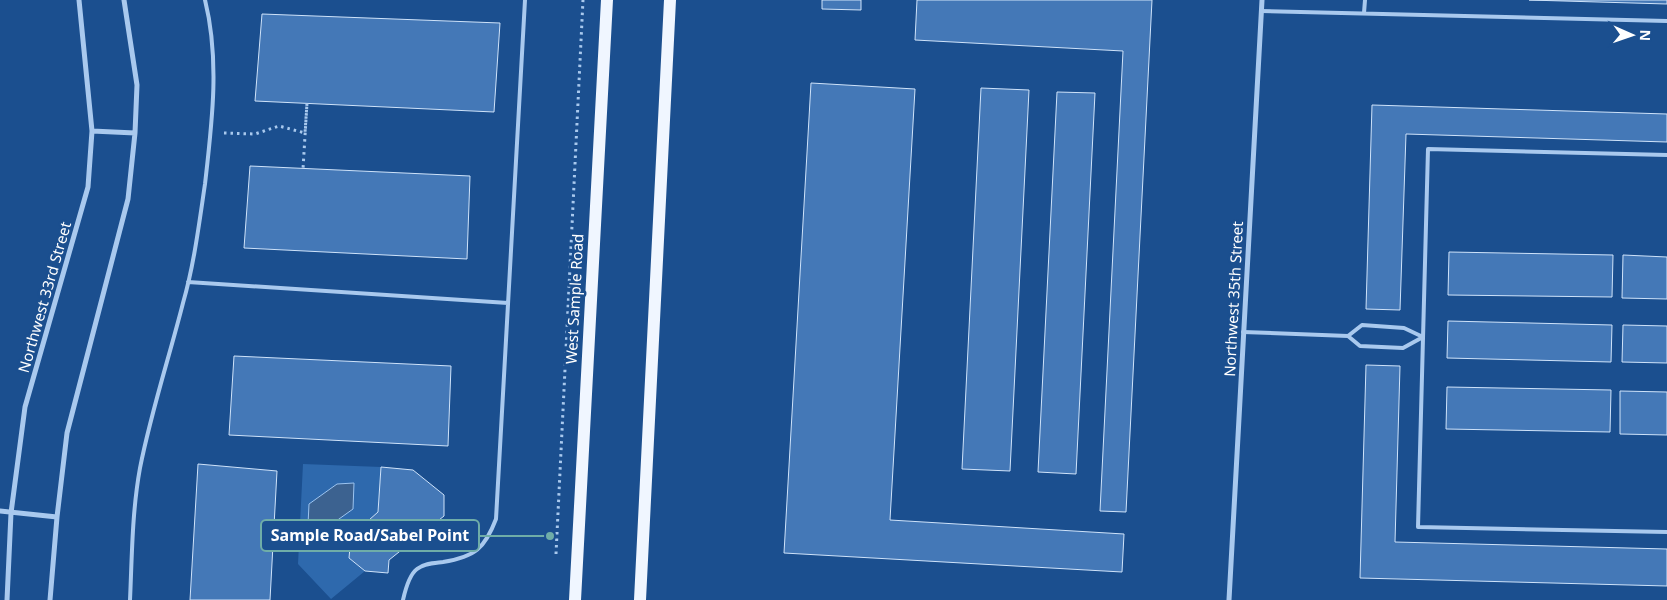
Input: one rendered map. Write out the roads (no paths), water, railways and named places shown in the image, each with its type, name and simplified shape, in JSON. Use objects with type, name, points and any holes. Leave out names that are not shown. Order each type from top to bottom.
[{"type":"main road","name":"West Sample Road","points":[[575,600],[607,0]]},
{"type":"main road","points":[[640,600],[670,0]]},
{"type":"street","name":"Northwest 33rd Street","points":[[7,600],[11,512],[25,407],[88,187],[92,131],[78,0]]},
{"type":"street","points":[[50,600],[57,517],[68,433],[128,199],[136,133],[137,85],[124,0]]},
{"type":"street","name":"Northwest 35th Street","points":[[1229,600],[1262,0]]},
{"type":"street","points":[[92,131],[136,133]]},
{"type":"street","points":[[0,512],[57,517]]},
{"type":"lane","points":[[130,600],[133,522],[140,468],[188,282],[200,221],[211,132],[214,82],[209,19],[205,0]]},
{"type":"lane","points":[[403,600],[406,587],[416,569],[429,564],[470,555],[488,540],[496,519],[525,0]]},
{"type":"lane","points":[[1364,13],[1365,0]]},
{"type":"lane","points":[[1261,11],[1667,21]]},
{"type":"lane","points":[[1667,155],[1428,149],[1418,528],[1667,532]]},
{"type":"lane","points":[[188,282],[508,302]]},
{"type":"lane","points":[[1348,336],[1362,325],[1404,328],[1423,337]]},
{"type":"lane","points":[[1243,332],[1348,336],[1360,346],[1403,348],[1423,337]]},
{"type":"place","name":"Sample Road/Sabel Point","points":[[550,536]]}]
